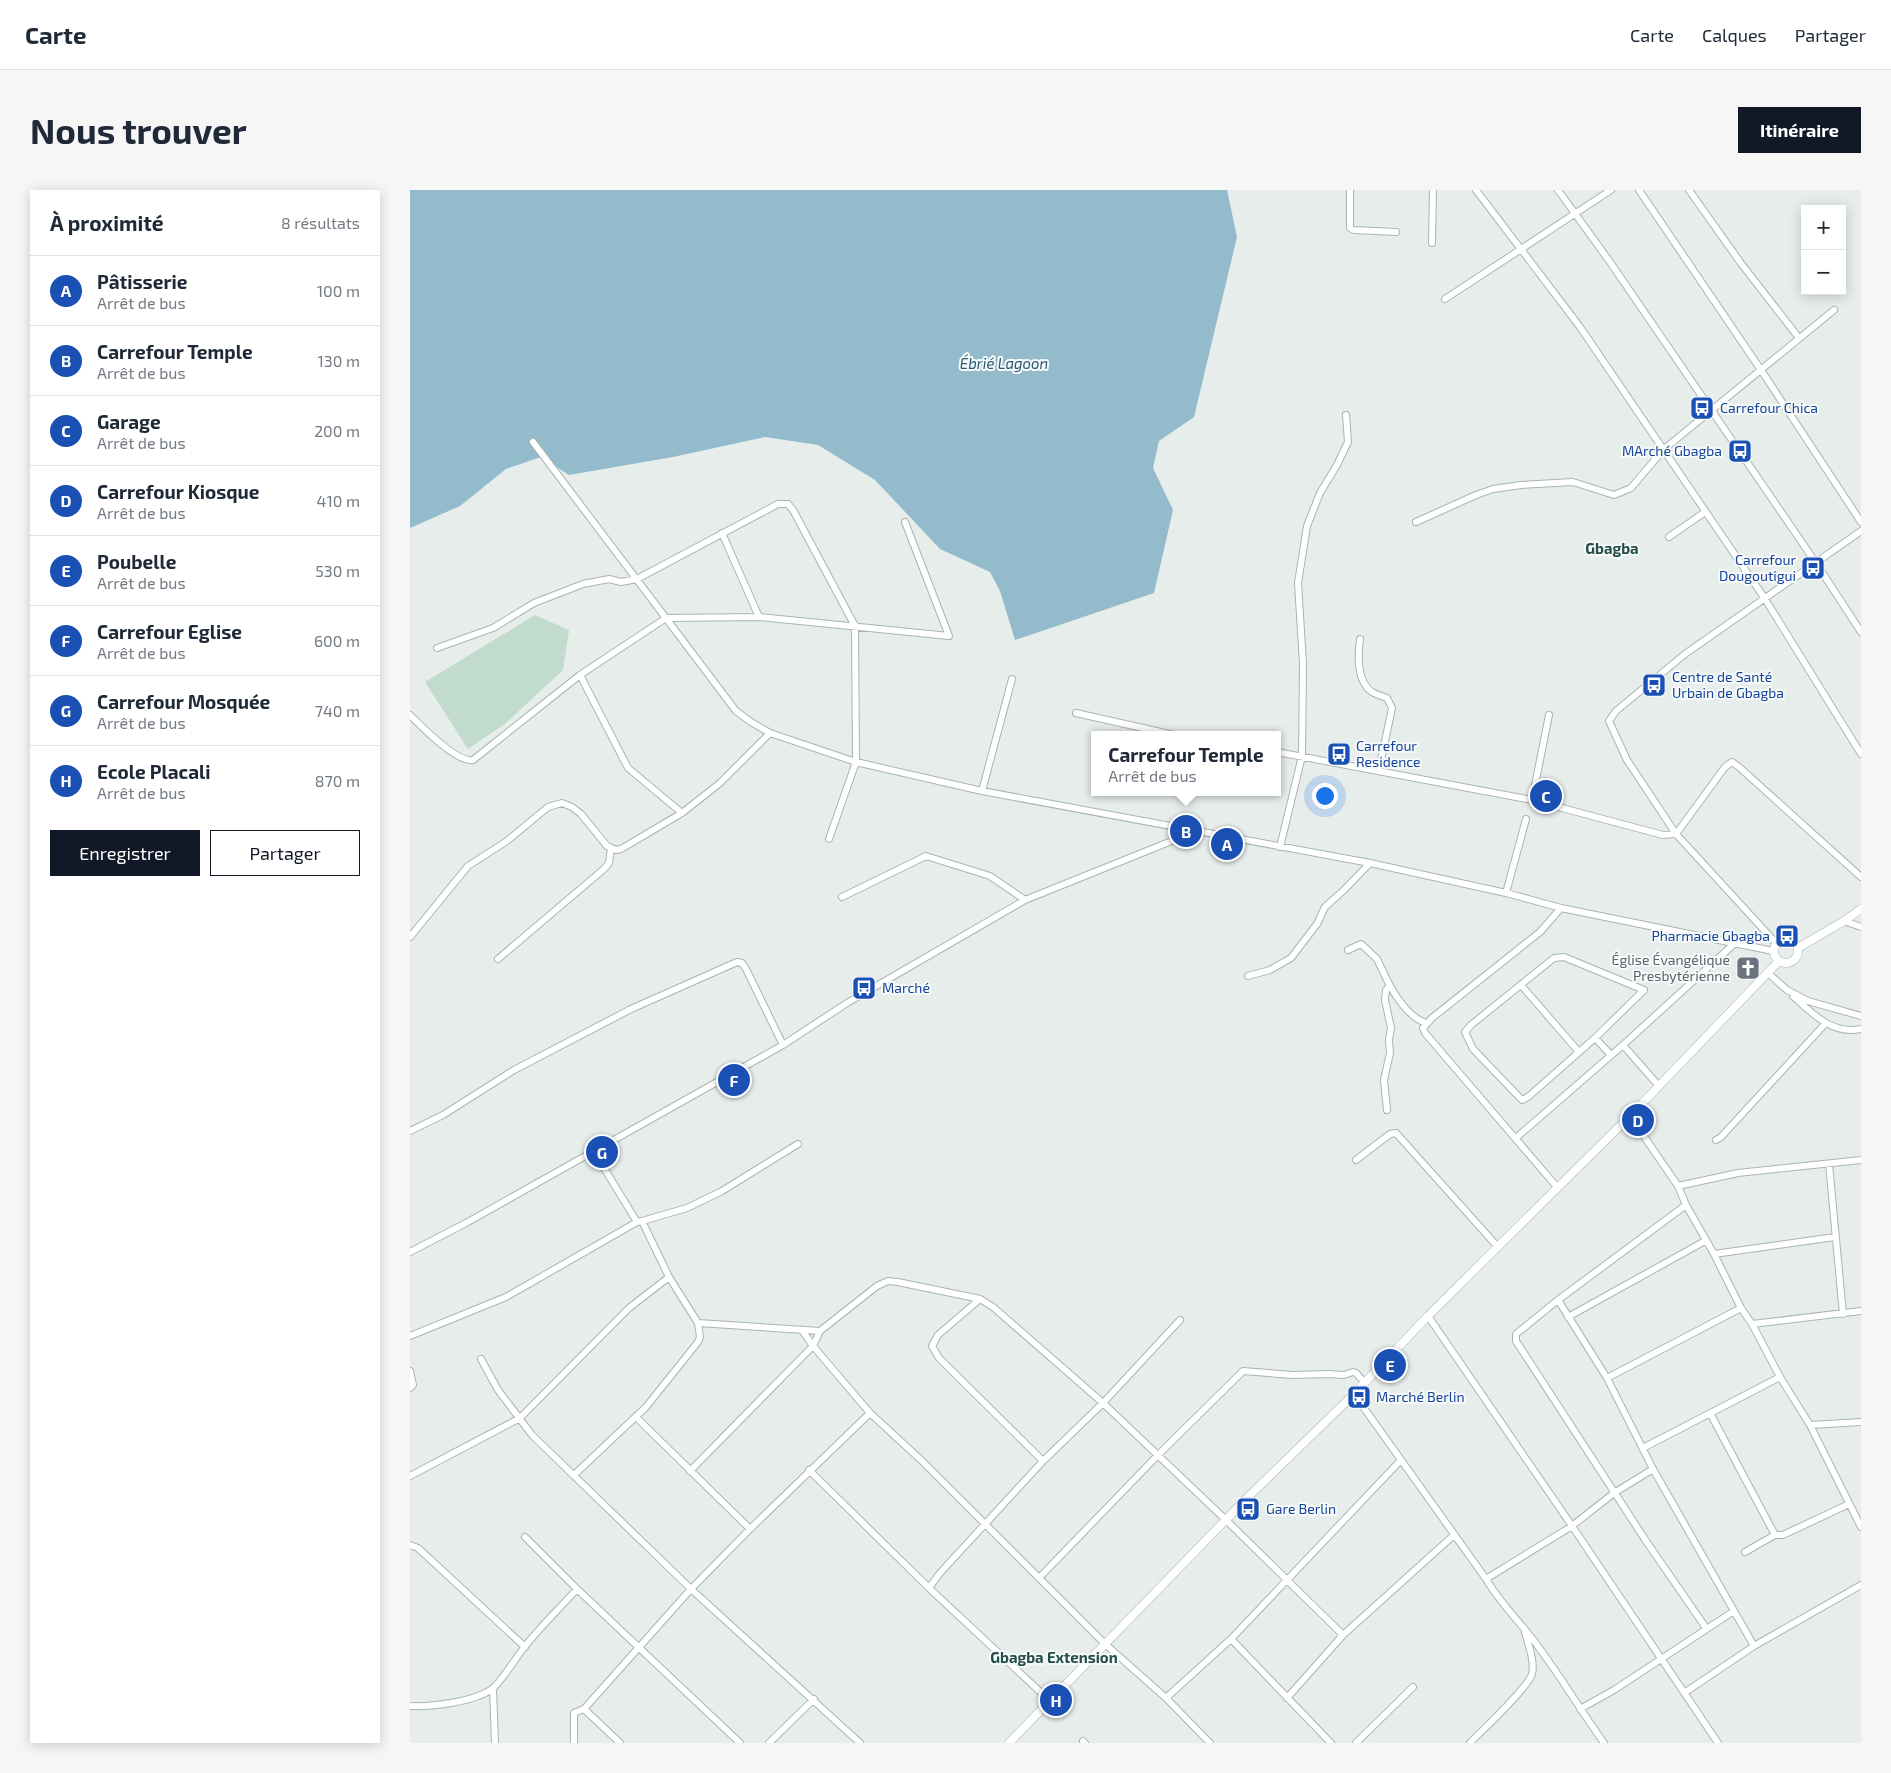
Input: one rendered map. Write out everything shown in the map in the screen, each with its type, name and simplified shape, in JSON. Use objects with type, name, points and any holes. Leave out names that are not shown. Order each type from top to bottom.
[{"type":"street","points":[[1350,190],[1350,228],[1354,230],[1396,232]]},
{"type":"street","points":[[1432,243],[1433,190]]},
{"type":"street","points":[[1476,190],[1580,327],[1765,599],[1861,754]]},
{"type":"street","points":[[1558,190],[1816,563],[1861,632]]},
{"type":"street","points":[[1445,299],[1611,190]]},
{"type":"street","points":[[1639,190],[1861,522]]},
{"type":"street","points":[[1689,190],[1740,262],[1799,338]]},
{"type":"street","points":[[1416,522],[1476,495],[1521,485],[1573,482],[1614,495],[1625,492],[1631,488],[1663,450],[1834,310]]},
{"type":"street","points":[[1280,847],[1302,756],[1303,664],[1298,583],[1307,526],[1320,493],[1348,442],[1346,415]]},
{"type":"street","points":[[533,442],[736,711],[770,733],[856,762],[982,791],[1370,863],[1506,893],[1561,908],[1735,943],[1774,947]]},
{"type":"street","points":[[437,648],[493,628],[534,603],[576,587],[609,579],[621,582],[637,579],[778,504],[788,504],[855,626],[856,762],[829,839]]},
{"type":"street","points":[[1669,537],[1705,512]]},
{"type":"street","points":[[410,716],[455,755],[468,761],[473,760],[580,675],[666,618],[759,617],[949,636],[905,522]]},
{"type":"street","points":[[1774,947],[1676,834],[1627,760],[1609,721],[1616,710],[1685,654],[1861,531]]},
{"type":"street","points":[[722,533],[759,617]]},
{"type":"street","points":[[1360,638],[1358,666],[1365,685],[1370,691],[1387,698],[1392,708],[1379,770]]},
{"type":"street","points":[[580,675],[628,768],[682,813]]},
{"type":"street","points":[[982,791],[1012,679]]},
{"type":"street","points":[[1076,713],[1156,731]]},
{"type":"street","points":[[1532,800],[1549,716]]},
{"type":"street","points":[[410,937],[468,866],[507,841],[548,807],[562,803],[572,807],[581,814],[605,844],[616,850],[627,847],[682,813],[720,783],[770,733]]},
{"type":"street","points":[[1281,753],[1532,800],[1663,835],[1676,834],[1725,766],[1732,762],[1861,877]]},
{"type":"street","points":[[1506,893],[1526,819]]},
{"type":"street","points":[[410,1252],[466,1223],[783,1045],[848,1003],[1025,900],[1195,831]]},
{"type":"street","points":[[498,959],[604,869],[609,863],[611,848]]},
{"type":"street","points":[[842,897],[926,856],[990,876],[1025,900]]},
{"type":"street","points":[[1248,976],[1270,970],[1291,958],[1317,924],[1325,907],[1370,863]]},
{"type":"street","points":[[1557,1187],[1425,1033],[1423,1028],[1540,932],[1561,908]]},
{"type":"street","points":[[1798,948],[1861,909]]},
{"type":"street","points":[[1844,921],[1861,927]]},
{"type":"street","points":[[1786,938],[1794,941],[1798,948],[1795,960],[1787,963],[1779,961],[1774,955],[1774,947],[1779,940],[1786,938]]},
{"type":"street","points":[[1516,1138],[1623,1045],[1735,943]]},
{"type":"street","points":[[1348,950],[1362,944],[1377,960],[1390,986],[1409,1011],[1418,1021],[1426,1024]]},
{"type":"street","points":[[1564,957],[1644,990],[1595,1038],[1528,1097],[1522,1100],[1473,1049],[1465,1032],[1471,1025],[1554,958],[1564,957]]},
{"type":"street","points":[[1009,1743],[1226,1520],[1366,1382],[1497,1246],[1630,1116],[1779,961]]},
{"type":"street","points":[[410,1131],[443,1115],[514,1070],[606,1022],[737,962],[746,969],[783,1045]]},
{"type":"street","points":[[1768,973],[1825,1024],[1843,1030],[1861,1029]]},
{"type":"street","points":[[1521,985],[1579,1052]]},
{"type":"street","points":[[1387,1110],[1384,1080],[1390,1053],[1389,1040],[1391,1028],[1385,1000],[1386,990],[1390,986]]},
{"type":"street","points":[[1786,990],[1808,1001],[1861,1016]]},
{"type":"street","points":[[1716,1140],[1721,1138],[1825,1024]]},
{"type":"street","points":[[1595,1038],[1611,1055]]},
{"type":"street","points":[[1623,1045],[1658,1085]]},
{"type":"street","points":[[1630,1116],[1678,1186],[1686,1205],[1714,1254],[1741,1308],[1810,1425],[1861,1527]]},
{"type":"street","points":[[1356,1160],[1390,1134],[1396,1134],[1497,1246]]},
{"type":"street","points":[[410,1336],[506,1297],[640,1221],[687,1208],[722,1191],[798,1144]]},
{"type":"street","points":[[574,1475],[636,1417],[698,1342],[700,1337],[698,1323],[669,1277],[640,1221],[593,1150]]},
{"type":"street","points":[[1678,1186],[1738,1173],[1861,1160]]},
{"type":"street","points":[[1829,1164],[1842,1314]]},
{"type":"street","points":[[1686,1205],[1558,1300],[1516,1334],[1516,1341],[1614,1493],[1706,1628]]},
{"type":"street","points":[[1714,1254],[1835,1237]]},
{"type":"street","points":[[1568,1317],[1705,1241]]},
{"type":"street","points":[[410,1476],[520,1418],[629,1308],[669,1277]]},
{"type":"street","points":[[690,1471],[813,1346],[820,1330],[877,1286],[888,1282],[898,1282],[980,1299],[993,1307],[1044,1350],[1102,1403],[1226,1520],[1343,1635]]},
{"type":"street","points":[[980,1299],[938,1335],[932,1346],[940,1358],[1043,1461]]},
{"type":"street","points":[[1558,1300],[1607,1378],[1653,1469],[1704,1562],[1754,1646]]},
{"type":"street","points":[[1607,1378],[1741,1308]]},
{"type":"street","points":[[1752,1324],[1861,1311]]},
{"type":"street","points":[[1428,1316],[1718,1743]]},
{"type":"street","points":[[929,1588],[940,1573],[1043,1461],[1102,1403],[1180,1320]]},
{"type":"street","points":[[698,1323],[820,1330]]},
{"type":"street","points":[[802,1330],[813,1346],[870,1413],[922,1460],[1105,1644],[1166,1698],[1210,1743]]},
{"type":"street","points":[[482,1359],[498,1390],[532,1435],[692,1589],[860,1743]]},
{"type":"street","points":[[410,1371],[414,1381],[410,1388]]},
{"type":"street","points":[[1040,1578],[1158,1455],[1243,1371],[1293,1375],[1344,1375],[1353,1372],[1366,1382]]},
{"type":"street","points":[[1643,1448],[1780,1377]]},
{"type":"street","points":[[1354,1394],[1486,1579],[1495,1595],[1525,1628],[1544,1654],[1604,1743]]},
{"type":"street","points":[[574,1743],[574,1713],[584,1709],[692,1589],[750,1528],[870,1413]]},
{"type":"street","points":[[1710,1414],[1775,1535]]},
{"type":"street","points":[[636,1417],[750,1528]]},
{"type":"street","points":[[1810,1425],[1861,1422]]},
{"type":"street","points":[[1166,1698],[1231,1639],[1401,1460]]},
{"type":"street","points":[[1486,1579],[1572,1526],[1614,1493],[1653,1469]]},
{"type":"street","points":[[809,1470],[929,1588],[1050,1701]]},
{"type":"street","points":[[1745,1552],[1775,1535],[1783,1535],[1849,1504]]},
{"type":"street","points":[[1287,1698],[1343,1635],[1454,1535]]},
{"type":"street","points":[[525,1537],[577,1589],[740,1743]]},
{"type":"street","points":[[410,1545],[418,1548],[524,1647]]},
{"type":"street","points":[[1684,1693],[1754,1646],[1861,1585]]},
{"type":"street","points":[[410,1706],[428,1707],[449,1703],[480,1694],[492,1688],[524,1647],[577,1589]]},
{"type":"street","points":[[1580,1710],[1614,1690],[1734,1611]]},
{"type":"street","points":[[1470,1743],[1525,1686],[1532,1674],[1532,1660],[1525,1628]]},
{"type":"street","points":[[1231,1639],[1331,1743]]},
{"type":"street","points":[[1356,1743],[1413,1687]]},
{"type":"street","points":[[492,1688],[495,1743]]},
{"type":"street","points":[[769,1743],[814,1699]]},
{"type":"street","points":[[584,1709],[620,1743]]},
{"type":"green space","points":[[535,615],[569,630],[563,670],[506,723],[468,749],[425,682]]},
{"type":"water","name":"Ébrié Lagoon","points":[[410,190],[1227,190],[1237,237],[1194,417],[1159,441],[1153,468],[1173,510],[1154,593],[1015,640],[1000,591],[990,572],[940,549],[875,480],[818,445],[765,437],[673,457],[569,475],[541,457],[506,469],[460,506],[410,528]]},
{"type":"place","name":"Carrefour Chica","points":[[1702,408]]},
{"type":"place","name":"MArché Gbagba","points":[[1740,451]]},
{"type":"place","name":"Carrefour Dougoutigui","points":[[1813,568]]},
{"type":"place","name":"Centre de Santé Urbain de Gbagba","points":[[1654,685]]},
{"type":"place","name":"Carrefour Residence","points":[[1339,754]]},
{"type":"place","name":"Garage","points":[[1546,796]]},
{"type":"place","name":"Carrefour Temple","points":[[1186,831]]},
{"type":"place","name":"Pâtisserie","points":[[1227,844]]},
{"type":"place","name":"Pharmacie Gbagba","points":[[1787,936]]},
{"type":"place","name":"Église Évangélique Presbytérienne","points":[[1748,968]]},
{"type":"place","name":"Marché","points":[[864,988]]},
{"type":"place","name":"Carrefour Eglise","points":[[734,1080]]},
{"type":"place","name":"Carrefour Kiosque","points":[[1638,1120]]},
{"type":"place","name":"Carrefour Mosquée","points":[[602,1152]]},
{"type":"place","name":"Poubelle","points":[[1390,1365]]},
{"type":"place","name":"Marché Berlin","points":[[1359,1397]]},
{"type":"place","name":"Gare Berlin","points":[[1248,1509]]},
{"type":"place","name":"Ecole Placali","points":[[1056,1700]]},
{"type":"district","name":"Gbagba","points":[[1612,549]]},
{"type":"district","name":"Gbagba Extension","points":[[1054,1658]]}]
